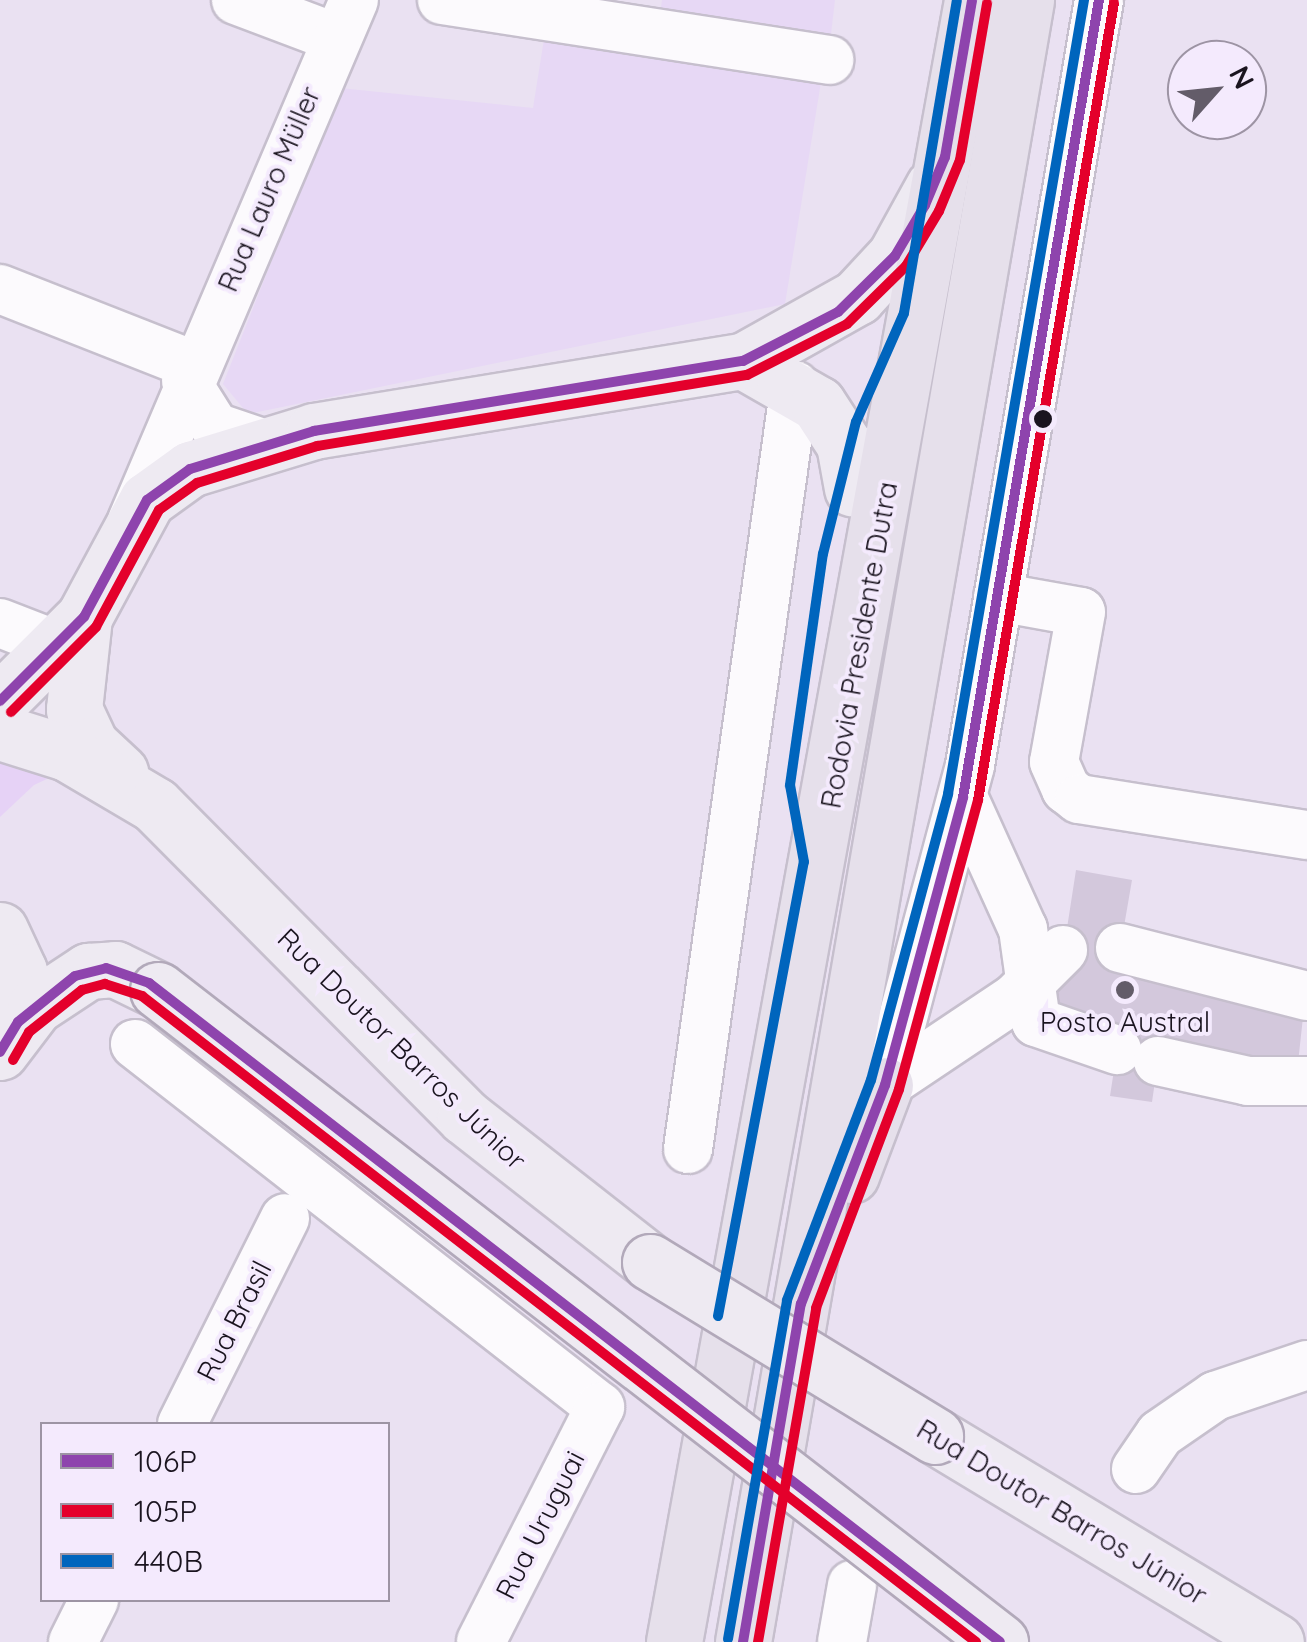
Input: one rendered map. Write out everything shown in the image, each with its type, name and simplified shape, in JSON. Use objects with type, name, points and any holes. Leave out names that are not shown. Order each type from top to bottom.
[{"type":"highway","name":"Rodovia Presidente Dutra","points":[[674,1642],[820,862],[972,0]]},
{"type":"highway","name":"Rodovia Presidente Dutra","points":[[743,1642],[1026,0]]},
{"type":"highway","points":[[820,862],[805,786],[852,488],[896,354],[918,317]]},
{"type":"highway","points":[[801,1304],[885,1085]]},
{"type":"main road","name":"Rua Lauro Müller","points":[[0,701],[72,632],[132,521],[180,474],[259,442],[743,361],[857,298],[895,256],[945,156]]},
{"type":"main road","points":[[743,361],[796,385],[837,429],[852,488]]},
{"type":"main road","name":"Rua Lauro Müller","points":[[72,632],[71,692],[79,726],[155,805]]},
{"type":"main road","name":"Rua Doutor Barros Júnior","points":[[0,732],[67,752],[155,805],[465,1117],[650,1262],[1276,1642]]},
{"type":"main road","points":[[0,930],[19,971],[9,1037]]},
{"type":"main road","points":[[9,1037],[88,971],[154,987],[1000,1642]]},
{"type":"street","points":[[236,0],[344,19]]},
{"type":"street","points":[[442,0],[829,60]]},
{"type":"street","points":[[885,1085],[963,798],[1099,0]]},
{"type":"street","name":"Rua Lauro Müller","points":[[132,521],[190,373],[344,19]]},
{"type":"street","points":[[0,289],[190,373],[219,430],[259,442]]},
{"type":"street","points":[[688,1148],[796,385]]},
{"type":"street","points":[[998,597],[1080,612],[1054,762],[1066,789],[1079,799],[1307,835]]},
{"type":"street","points":[[0,622],[72,632]]},
{"type":"street","points":[[963,798],[1024,929],[1048,965],[1036,1022],[1137,1056],[1248,1081],[1307,1081]]},
{"type":"street","points":[[1120,948],[1289,984],[1307,996]]},
{"type":"street","points":[[885,1085],[1048,965]]},
{"type":"street","name":"Rua Uruguai","points":[[135,1044],[600,1407],[481,1642]]},
{"type":"street","name":"Rua Brasil","points":[[183,1422],[285,1218]]},
{"type":"street","points":[[1136,1469],[1160,1434],[1215,1396],[1307,1365]]},
{"type":"street","points":[[842,1642],[852,1586]]},
{"type":"street","points":[[73,1642],[93,1602]]},
{"type":"shaded area","points":[[662,0],[835,0],[831,34],[660,14]]},
{"type":"shaded area","points":[[544,39],[821,82],[785,304],[248,414],[223,384],[340,88],[533,108]]},
{"type":"shaded area","points":[[0,744],[77,765],[34,785],[0,817]]},
{"type":"building","name":"Posto Austral","points":[[1076,870],[1132,880],[1116,973],[1304,1008],[1298,1063],[1161,1040],[1152,1102],[1110,1096],[1120,1031],[1037,1015],[1061,967]]},
{"type":"transit line","name":"440B","points":[[718,1316],[804,862],[790,785],[823,554],[856,422],[904,313],[957,0]]},
{"type":"transit line","name":"106P","points":[[0,701],[84,617],[147,500],[190,469],[314,431],[743,361],[838,312],[895,256],[925,205],[945,157],[972,0]]},
{"type":"transit line","name":"440B","points":[[728,1639],[787,1300],[871,1080],[948,794],[1084,0]]},
{"type":"transit line","name":"106P","points":[[743,1642],[801,1304],[885,1085],[963,797],[1099,0]]},
{"type":"transit line","name":"105P","points":[[11,712],[96,627],[159,510],[197,483],[317,446],[747,375],[847,324],[906,266],[939,211],[960,160],[987,3]]},
{"type":"transit line","name":"105P","points":[[758,1642],[816,1308],[899,1089],[978,800],[1114,3]]},
{"type":"transit line","name":"106P","points":[[0,1052],[18,1022],[75,976],[106,968],[149,983],[1000,1642]]},
{"type":"transit line","name":"105P","points":[[13,1060],[29,1032],[82,990],[105,984],[142,996],[976,1642]]},
{"type":"place","name":"Posto Austral","points":[[1125,990]]}]
